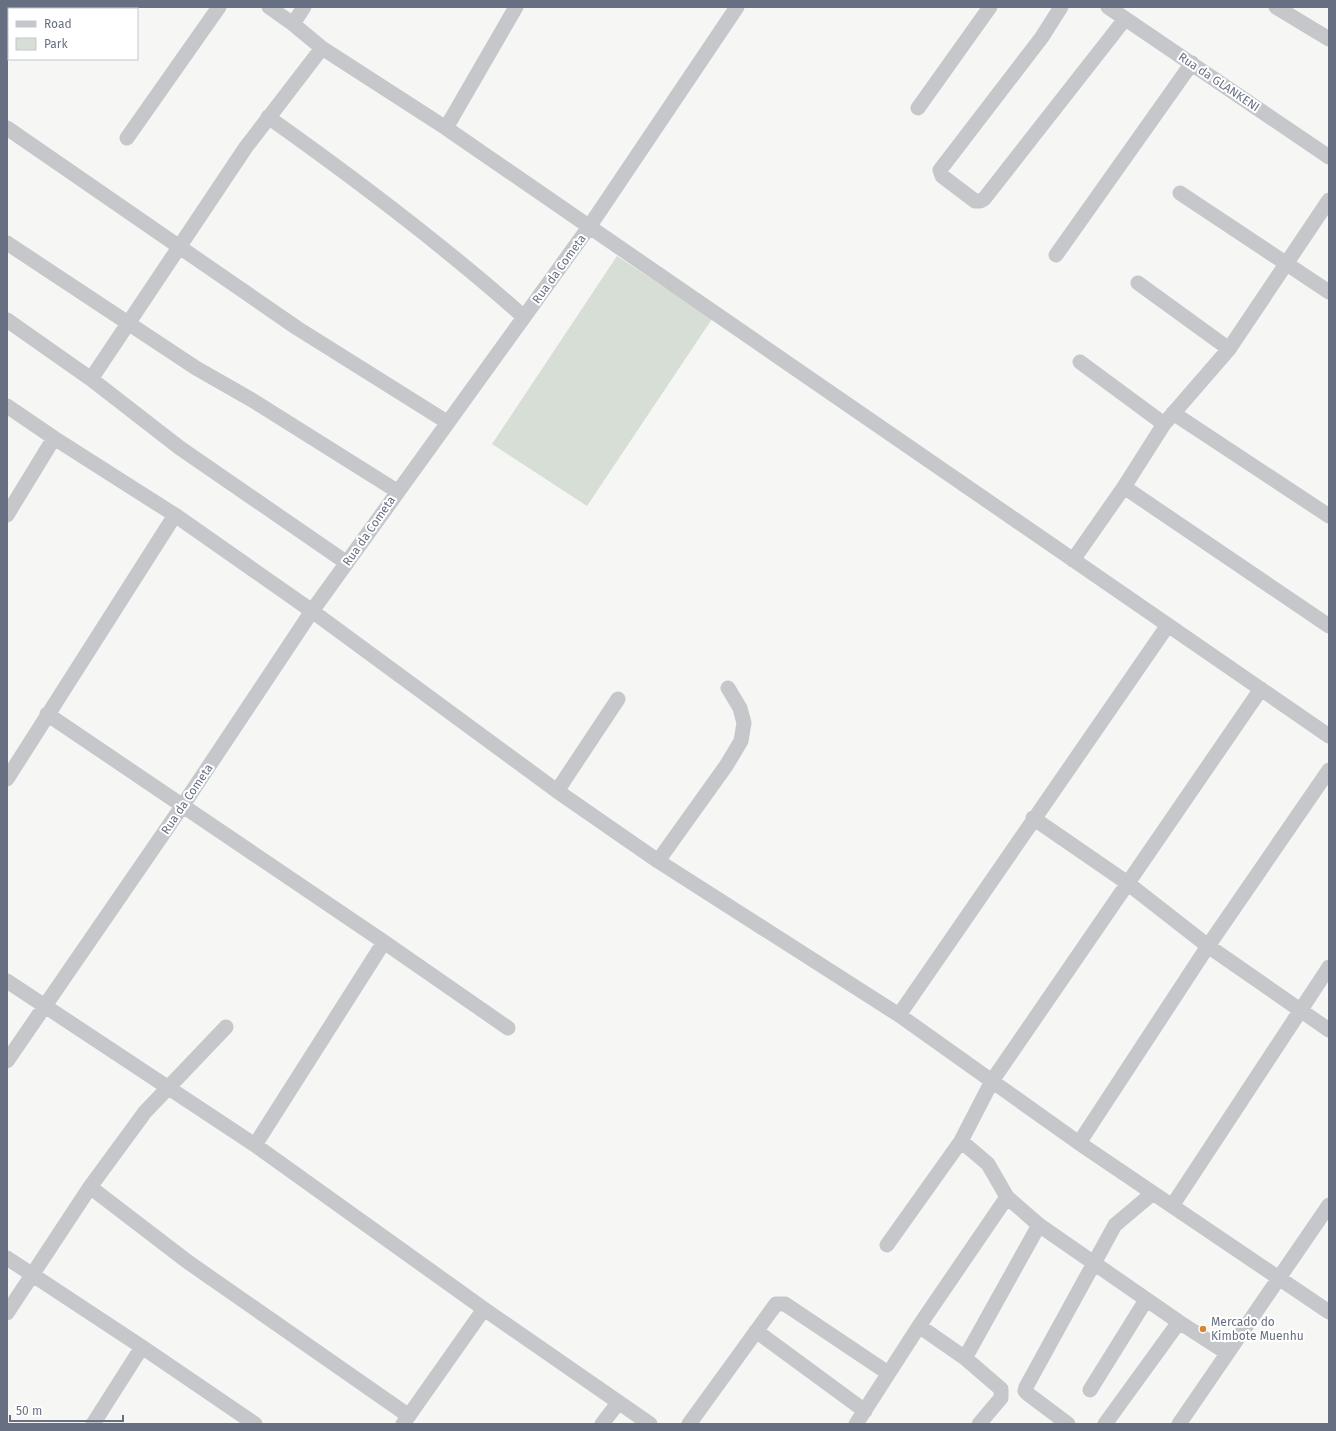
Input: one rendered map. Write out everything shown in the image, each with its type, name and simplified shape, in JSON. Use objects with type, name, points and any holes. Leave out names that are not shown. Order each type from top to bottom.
[{"type":"street","points":[[127,138],[220,7]]},
{"type":"street","points":[[269,7],[293,24],[322,48],[446,128],[1329,736]]},
{"type":"street","points":[[293,24],[304,7]]},
{"type":"street","points":[[446,128],[516,7]]},
{"type":"street","name":"Rua da Cometa","points":[[7,1061],[44,1005],[183,805],[312,611],[397,491],[589,227],[737,7]]},
{"type":"street","points":[[918,108],[990,7]]},
{"type":"street","points":[[1062,7],[1042,37],[940,170],[942,176],[975,201],[984,199],[1125,19]]},
{"type":"street","name":"Rua da GLANKENI","points":[[1108,7],[1329,157]]},
{"type":"street","points":[[1276,7],[1329,39]]},
{"type":"street","points":[[91,379],[179,246],[268,117],[322,48]]},
{"type":"street","points":[[1056,255],[1192,63]]},
{"type":"street","points":[[268,117],[358,181],[430,236],[524,317]]},
{"type":"street","points":[[7,128],[297,328],[447,422]]},
{"type":"street","points":[[1180,193],[1329,292]]},
{"type":"street","points":[[1073,560],[1124,487],[1168,419],[1229,349],[1329,200]]},
{"type":"street","points":[[7,243],[129,322],[196,368],[252,400],[397,491]]},
{"type":"street","points":[[1138,283],[1229,349]]},
{"type":"street","points":[[7,320],[91,379],[180,448],[347,563]]},
{"type":"street","points":[[1080,362],[1168,419],[1329,516]]},
{"type":"street","points":[[7,406],[54,438],[175,514],[312,611],[557,791],[658,861],[899,1015],[1080,1143],[1329,1312]]},
{"type":"street","points":[[7,515],[54,438]]},
{"type":"street","points":[[1124,487],[1329,626]]},
{"type":"street","points":[[7,779],[175,514]]},
{"type":"street","points":[[899,1015],[1033,818],[1168,625]]},
{"type":"street","points":[[658,861],[726,766],[741,741],[744,723],[740,708],[728,688]]},
{"type":"street","points":[[887,1245],[961,1141],[992,1081],[1126,882],[1261,689]]},
{"type":"street","points":[[557,791],[618,700]]},
{"type":"street","points":[[47,714],[183,805],[508,1028]]},
{"type":"street","points":[[1080,1143],[1208,946],[1329,770]]},
{"type":"street","points":[[1033,818],[1126,882],[1208,946],[1329,1030]]},
{"type":"street","points":[[255,1145],[384,942]]},
{"type":"street","points":[[1172,1206],[1329,966]]},
{"type":"street","points":[[7,982],[255,1145],[618,1404],[650,1424]]},
{"type":"street","points":[[7,1313],[90,1188],[146,1112],[226,1026]]},
{"type":"street","points":[[961,1141],[988,1164],[1007,1197],[1039,1225],[1146,1300],[1228,1353]]},
{"type":"street","points":[[90,1188],[188,1262],[406,1420],[484,1309]]},
{"type":"street","points":[[1068,1424],[1025,1391],[1093,1263],[1115,1225],[1153,1193]]},
{"type":"street","points":[[856,1424],[919,1326],[1007,1197]]},
{"type":"street","points":[[1179,1424],[1329,1205]]},
{"type":"street","points":[[965,1358],[1039,1225]]},
{"type":"street","points":[[7,1258],[142,1346],[253,1424]]},
{"type":"street","points":[[1090,1390],[1146,1300]]},
{"type":"street","points":[[690,1424],[776,1304],[785,1304],[888,1373]]},
{"type":"street","points":[[1105,1424],[1179,1322]]},
{"type":"street","points":[[919,1326],[965,1358],[1001,1389],[1001,1398],[979,1424]]},
{"type":"street","points":[[756,1331],[865,1411]]},
{"type":"street","points":[[93,1424],[142,1346]]},
{"type":"street","points":[[602,1424],[618,1404]]},
{"type":"green space","points":[[617,256],[712,319],[587,506],[492,444]]},
{"type":"place","name":"Mercado do Kimbote Muenhu","points":[[1203,1329]]}]
